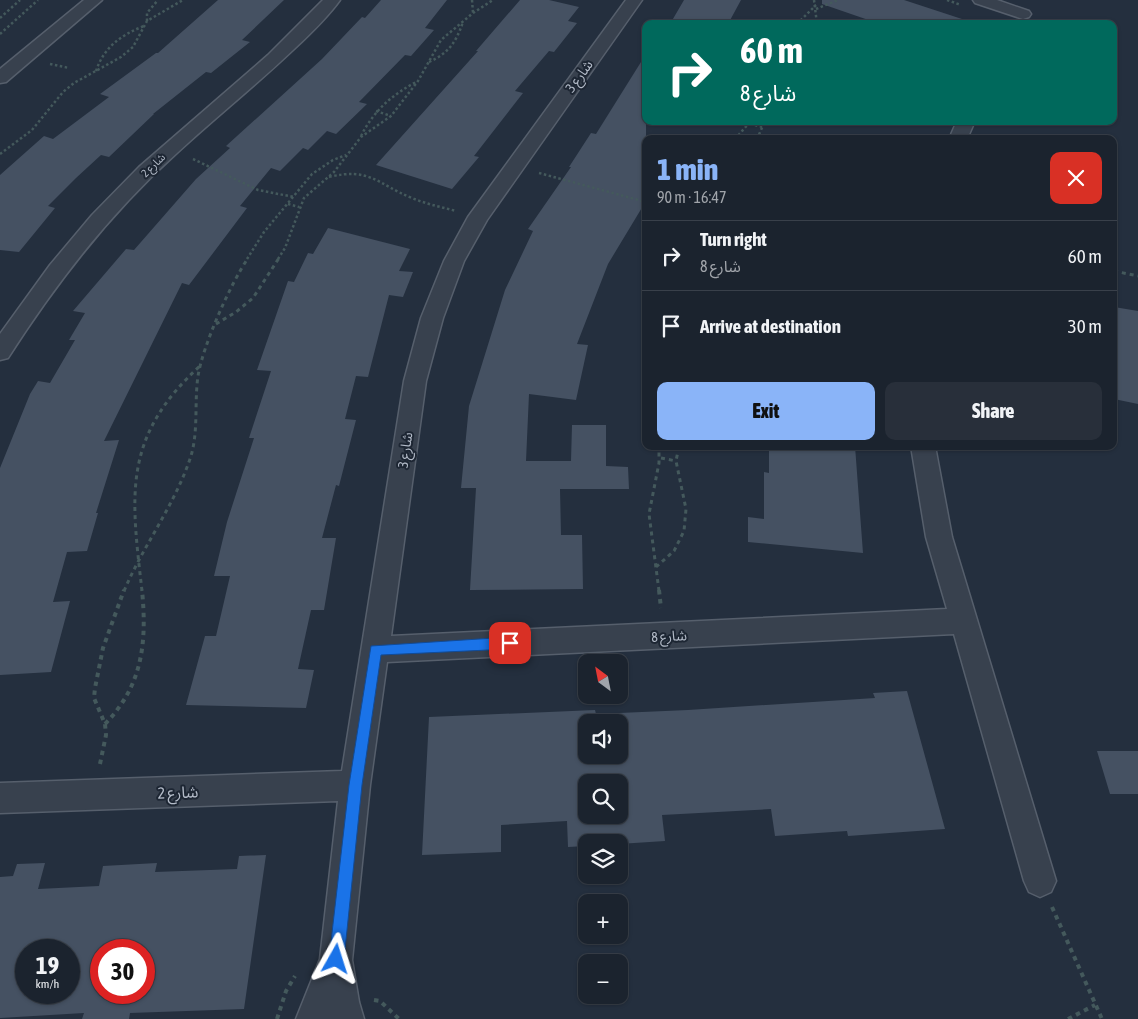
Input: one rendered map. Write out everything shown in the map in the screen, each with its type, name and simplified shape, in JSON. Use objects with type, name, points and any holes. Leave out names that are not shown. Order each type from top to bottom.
[{"type":"street","points":[[0,78],[94,0]]},
{"type":"street","name":"شارع 2","points":[[0,352],[30,305],[70,251],[113,203],[169,150],[289,45],[332,0]]},
{"type":"street","name":"شارع 3","points":[[336,959],[355,785],[415,380],[436,310],[454,261],[478,217],[634,0]]},
{"type":"street","points":[[981,0],[1025,14]]},
{"type":"street","points":[[924,450],[940,537],[1040,881]]},
{"type":"street","name":"شارع 8","points":[[375,650],[963,621]]},
{"type":"street","name":"شارع 2","points":[[0,798],[355,785]]},
{"type":"street","points":[[313,1019],[336,959]]},
{"type":"street","points":[[336,959],[342,1002],[347,1019]]},
{"type":"path","points":[[0,18],[20,0]]},
{"type":"path","points":[[0,34],[38,0]]},
{"type":"path","points":[[147,21],[147,13],[158,0]]},
{"type":"path","points":[[0,154],[32,130],[63,92],[74,83],[121,57],[133,47],[147,21],[183,0]]},
{"type":"path","points":[[472,0],[473,14]]},
{"type":"path","points":[[361,137],[391,116],[418,81],[441,40],[463,21],[493,0]]},
{"type":"path","points":[[814,0],[817,20]]},
{"type":"path","points":[[800,20],[808,11],[838,0]]},
{"type":"path","points":[[429,62],[444,56],[452,48],[463,21]]},
{"type":"path","points":[[96,71],[99,61],[106,50],[124,35],[144,26]]},
{"type":"path","points":[[216,324],[236,312],[253,298],[285,248],[299,207],[312,190],[328,177],[361,137],[375,111],[402,89],[418,81]]},
{"type":"path","points":[[375,111],[391,116]]},
{"type":"path","points":[[739,135],[747,125]]},
{"type":"path","points":[[757,125],[762,127],[759,135]]},
{"type":"path","points":[[169,150],[258,190],[294,197]]},
{"type":"path","points":[[93,795],[106,734],[105,724],[94,698],[96,678],[113,617],[126,586],[180,486],[191,457],[196,430],[197,395],[205,350],[239,271],[264,232],[312,174],[328,163],[346,155]]},
{"type":"path","points":[[533,171],[642,201]]},
{"type":"path","points":[[328,177],[350,172],[370,175],[412,198],[478,217]]},
{"type":"path","points":[[287,204],[299,207]]},
{"type":"path","points":[[1117,272],[1138,276]]},
{"type":"path","points":[[105,724],[119,710],[130,694],[142,651],[145,616],[135,505],[136,477],[142,451],[150,427],[163,404],[180,383],[202,364]]},
{"type":"path","points":[[660,450],[661,458],[650,499],[649,514],[665,636]]},
{"type":"path","points":[[656,568],[674,551],[684,531],[686,509],[676,461],[678,450]]},
{"type":"path","points":[[661,458],[676,461]]},
{"type":"path","points":[[1040,881],[1102,1019]]},
{"type":"path","points":[[1068,1019],[1095,1004]]},
{"type":"building","points":[[218,0],[284,0],[242,40],[250,42],[211,73],[206,72],[153,114],[109,157],[101,155],[76,178],[48,206],[55,208],[19,252],[0,250],[0,175],[44,136],[53,139],[109,97],[100,94],[158,53]]},
{"type":"building","points":[[381,0],[447,0],[425,28],[434,30],[411,56],[405,55],[359,102],[367,104],[336,134],[327,131],[308,150],[303,148],[280,171],[271,168],[240,206],[247,208],[189,285],[182,283],[104,441],[119,440],[96,513],[98,513],[87,551],[67,552],[53,602],[70,601],[51,672],[0,675],[0,468],[30,394],[38,381],[50,383],[75,340],[69,340],[85,313],[73,311],[126,249],[134,250],[196,179],[230,148],[226,146],[322,59]]},
{"type":"building","points":[[520,0],[549,0],[579,7],[568,21],[577,23],[554,52],[549,51],[515,91],[523,93],[474,156],[479,157],[452,189],[376,165],[478,51],[476,51]]},
{"type":"building","points":[[684,0],[741,0],[730,20],[672,20]]},
{"type":"building","points":[[822,0],[904,0],[962,19],[868,20],[822,4]]},
{"type":"building","points":[[642,60],[642,125],[646,125],[646,135],[642,135],[642,208],[608,264],[577,344],[588,345],[576,400],[529,394],[526,461],[571,461],[572,425],[606,425],[606,466],[628,467],[629,489],[560,489],[561,535],[582,535],[583,589],[470,590],[476,488],[461,488],[469,406],[505,290],[533,231],[528,229],[571,167],[569,167],[591,133],[596,134]]},
{"type":"building","points":[[328,228],[410,249],[399,271],[413,272],[403,297],[389,295],[368,377],[356,376],[345,419],[356,420],[339,486],[336,485],[322,538],[336,538],[324,610],[311,610],[298,669],[314,670],[306,708],[186,705],[205,636],[216,636],[230,576],[214,576],[227,522],[254,438],[249,438],[271,371],[257,370],[288,281],[294,282],[308,253],[313,254]]},
{"type":"building","points":[[1117,308],[1138,311],[1138,404],[1117,400]]},
{"type":"building","points":[[769,450],[855,450],[863,553],[748,542],[748,517],[764,519],[764,472],[769,473]]},
{"type":"building","points":[[907,691],[945,829],[848,836],[847,831],[775,836],[771,809],[662,815],[665,841],[628,843],[628,834],[578,834],[578,846],[568,847],[567,821],[501,825],[501,852],[422,855],[429,717],[595,710],[596,714],[875,698],[873,693]]},
{"type":"building","points":[[1097,751],[1138,751],[1138,794],[1110,794]]},
{"type":"building","points":[[266,855],[244,1009],[130,1013],[129,1019],[82,1019],[84,1013],[0,1018],[0,877],[13,876],[17,864],[45,863],[38,889],[99,886],[103,866],[157,863],[155,872],[237,869],[239,856]]},
{"type":"route","points":[[336,959],[355,785],[375,650],[510,643]]}]
